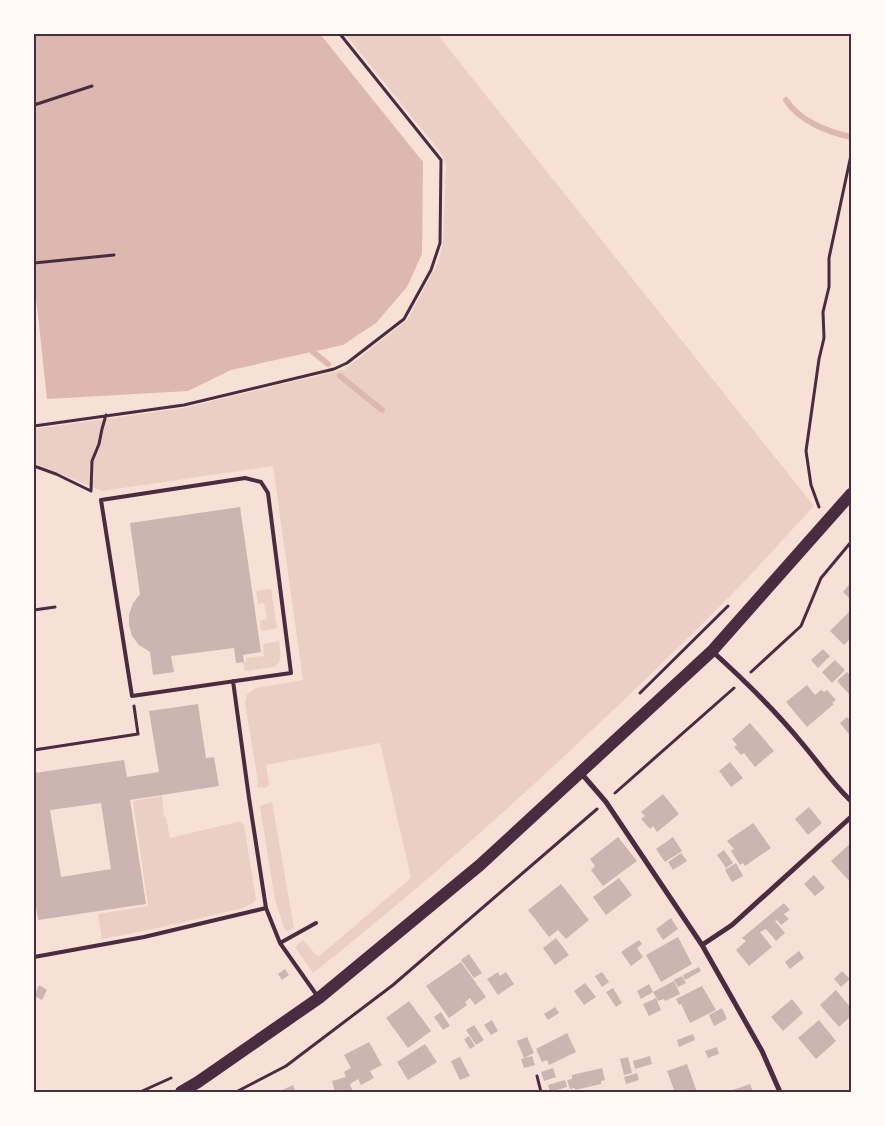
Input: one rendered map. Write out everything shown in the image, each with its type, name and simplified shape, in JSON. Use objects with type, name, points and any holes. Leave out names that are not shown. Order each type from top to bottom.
[{"type":"main road","points":[[181,1092],[320,998],[480,865],[712,651],[851,494]]},
{"type":"street","points":[[712,651],[743,679],[800,741],[840,790],[851,800]]},
{"type":"street","points":[[580,772],[606,802],[702,945],[762,1051],[780,1092]]},
{"type":"street","points":[[702,945],[732,925],[851,817]]},
{"type":"lane","points":[[245,478],[261,482],[268,493],[291,673],[132,696],[101,500],[245,478]]},
{"type":"lane","points":[[233,682],[266,908],[280,943],[320,998]]},
{"type":"lane","points":[[34,956],[144,937],[266,908]]},
{"type":"lane","points":[[280,943],[316,923]]},
{"type":"lane","points":[[34,1084],[34,1092]]},
{"type":"path","points":[[34,426],[184,404],[334,369],[347,363],[408,314],[440,249],[442,208],[441,160],[340,34]]},
{"type":"path","points":[[34,105],[92,86]]},
{"type":"path","points":[[827,521],[819,508],[811,485],[806,451],[819,359],[824,338],[823,312],[830,287],[829,258],[851,155]]},
{"type":"path","points":[[34,263],[114,255]]},
{"type":"path","points":[[90,491],[92,461],[99,444],[106,416]]},
{"type":"path","points":[[34,466],[56,474],[90,491],[101,500]]},
{"type":"path","points":[[236,1092],[286,1066],[394,984],[606,802],[801,626],[821,578],[851,542]]},
{"type":"path","points":[[34,610],[55,606]]},
{"type":"path","points":[[638,695],[728,606]]},
{"type":"path","points":[[34,750],[138,734],[132,696]]},
{"type":"path","points":[[140,1092],[174,1076]]},
{"type":"path","points":[[537,1076],[541,1092]]},
{"type":"shaded area","points":[[34,34],[320,34],[423,162],[422,254],[407,287],[376,323],[343,345],[231,370],[188,391],[47,399],[34,279]]},
{"type":"shaded area","points":[[345,34],[437,34],[814,506],[719,607],[646,679],[556,763],[489,825],[313,973],[295,947],[303,940],[318,957],[411,878],[380,743],[266,765],[269,784],[266,788],[257,787],[258,782],[245,703],[247,694],[256,688],[303,680],[273,466],[102,491],[34,463],[34,429],[184,408],[345,369],[407,320],[438,263],[443,243],[446,165],[441,153]]},
{"type":"shaded area","points":[[271,589],[277,628],[261,631],[260,621],[267,619],[264,603],[258,604],[256,591]]},
{"type":"shaded area","points":[[279,641],[281,656],[277,665],[245,671],[243,662],[246,662],[246,658],[264,656],[263,644]]},
{"type":"shaded area","points":[[162,796],[164,817],[166,817],[170,838],[237,822],[244,825],[256,899],[253,903],[240,909],[102,939],[98,914],[148,906],[133,801]]},
{"type":"shaded area","points":[[272,802],[294,928],[289,931],[285,930],[275,900],[260,807]]},
{"type":"building","points":[[240,507],[261,652],[243,655],[244,662],[236,663],[234,648],[171,656],[174,672],[153,675],[150,652],[139,645],[132,636],[129,625],[129,614],[133,603],[140,594],[130,523]]},
{"type":"building","points":[[851,582],[851,600],[843,592]]},
{"type":"building","points":[[851,610],[851,638],[844,645],[830,631]]},
{"type":"building","points":[[823,649],[830,656],[818,668],[811,660]]},
{"type":"building","points":[[835,660],[845,670],[832,683],[822,672]]},
{"type":"building","points":[[847,672],[851,676],[851,692],[849,694],[837,681]]},
{"type":"building","points":[[807,685],[815,695],[821,690],[824,692],[827,690],[836,700],[832,703],[834,704],[807,727],[786,702]]},
{"type":"building","points":[[198,704],[206,758],[214,757],[219,786],[130,800],[146,904],[38,920],[34,892],[34,773],[124,760],[127,777],[159,772],[149,711]],"holes":[[[101,803],[111,869],[61,877],[50,810]]]},
{"type":"building","points":[[847,717],[851,722],[851,737],[840,723]]},
{"type":"building","points":[[750,723],[774,751],[755,767],[744,753],[741,755],[734,747],[737,745],[732,739]]},
{"type":"building","points":[[730,762],[743,778],[731,787],[719,771]]},
{"type":"building","points":[[663,794],[679,814],[657,832],[653,826],[650,829],[641,819],[645,816],[641,812]]},
{"type":"building","points":[[809,807],[822,823],[808,835],[795,819]]},
{"type":"building","points":[[753,823],[771,848],[745,866],[743,863],[740,865],[731,851],[734,849],[727,841]]},
{"type":"building","points":[[618,837],[637,861],[603,886],[591,870],[595,866],[590,859]]},
{"type":"building","points":[[673,837],[682,851],[665,862],[656,849]]},
{"type":"building","points":[[851,843],[851,883],[831,861]]},
{"type":"building","points":[[724,850],[733,863],[726,868],[717,855]]},
{"type":"building","points":[[681,853],[687,861],[673,870],[668,862]]},
{"type":"building","points":[[736,863],[743,876],[732,882],[725,870]]},
{"type":"building","points":[[814,875],[825,888],[815,896],[804,884]]},
{"type":"building","points":[[619,878],[632,895],[606,915],[593,897]]},
{"type":"building","points":[[561,884],[589,920],[566,939],[558,930],[549,937],[528,910]]},
{"type":"building","points":[[784,903],[790,910],[784,914],[789,919],[781,925],[777,920],[775,921],[785,933],[776,941],[766,929],[760,932],[772,947],[749,966],[736,950],[746,941],[742,938]]},
{"type":"building","points":[[671,918],[678,929],[663,940],[656,929]]},
{"type":"building","points":[[678,937],[692,964],[661,982],[646,955]]},
{"type":"building","points":[[556,938],[569,955],[555,965],[543,948]]},
{"type":"building","points":[[639,940],[642,944],[637,948],[643,957],[631,966],[621,952]]},
{"type":"building","points":[[799,951],[804,958],[790,969],[785,962]]},
{"type":"building","points":[[469,954],[482,973],[474,978],[461,960]]},
{"type":"building","points":[[461,962],[486,997],[475,1005],[470,998],[465,1002],[467,1005],[449,1018],[426,986]]},
{"type":"building","points":[[699,967],[701,971],[685,980],[683,975]]},
{"type":"building","points":[[285,969],[289,975],[282,980],[278,974]]},
{"type":"building","points":[[842,971],[850,979],[841,987],[834,979]]},
{"type":"building","points":[[498,972],[500,976],[506,972],[514,984],[498,995],[487,979]]},
{"type":"building","points":[[602,972],[609,982],[602,987],[595,976]]},
{"type":"building","points":[[682,976],[686,983],[678,987],[674,980]]},
{"type":"building","points":[[674,981],[680,994],[665,1001],[664,999],[658,1001],[653,992]]},
{"type":"building","points":[[585,983],[596,997],[584,1005],[574,991]]},
{"type":"building","points":[[649,984],[653,992],[641,999],[637,991]]},
{"type":"building","points":[[39,985],[47,990],[42,1000],[34,996]]},
{"type":"building","points":[[702,986],[716,1010],[690,1023],[681,1004],[679,1005],[676,999]]},
{"type":"building","points":[[613,988],[622,1003],[616,1007],[606,992]]},
{"type":"building","points":[[836,990],[851,1008],[851,1016],[839,1027],[820,1005]]},
{"type":"building","points":[[656,998],[661,1010],[649,1016],[643,1004]]},
{"type":"building","points":[[792,999],[803,1013],[783,1031],[771,1017]]},
{"type":"building","points":[[409,1001],[431,1031],[408,1048],[386,1018]]},
{"type":"building","points":[[555,1007],[559,1013],[548,1020],[544,1014]]},
{"type":"building","points":[[722,1008],[727,1019],[714,1026],[709,1015]]},
{"type":"building","points":[[441,1012],[450,1026],[443,1030],[434,1017]]},
{"type":"building","points":[[492,1020],[498,1031],[491,1035],[484,1025]]},
{"type":"building","points":[[819,1020],[836,1041],[816,1059],[798,1038]]},
{"type":"building","points":[[474,1025],[484,1040],[476,1045],[466,1030]]},
{"type":"building","points":[[567,1033],[576,1052],[549,1065],[547,1060],[542,1062],[536,1049]]},
{"type":"building","points":[[693,1034],[695,1040],[679,1047],[677,1040]]},
{"type":"building","points":[[469,1036],[475,1046],[470,1049],[464,1039]]},
{"type":"building","points":[[527,1037],[534,1053],[524,1058],[517,1041]]},
{"type":"building","points":[[369,1042],[382,1065],[370,1071],[374,1078],[361,1085],[358,1079],[350,1084],[353,1092],[335,1092],[332,1081],[346,1077],[344,1072],[351,1068],[344,1055]]},
{"type":"building","points":[[425,1044],[437,1062],[408,1080],[397,1062]]},
{"type":"building","points":[[717,1047],[719,1054],[708,1058],[705,1051]]},
{"type":"building","points":[[532,1056],[535,1065],[524,1068],[521,1059]]},
{"type":"building","points":[[650,1056],[652,1064],[635,1069],[633,1061]]},
{"type":"building","points":[[460,1057],[470,1076],[460,1080],[451,1061]]},
{"type":"building","points":[[628,1057],[632,1073],[624,1075],[620,1059]]},
{"type":"building","points":[[687,1064],[697,1092],[670,1092],[674,1090],[667,1071]]},
{"type":"building","points":[[553,1068],[556,1077],[544,1081],[541,1072]]},
{"type":"building","points":[[602,1068],[605,1080],[601,1081],[601,1084],[575,1090],[575,1088],[570,1089],[567,1080],[572,1079],[572,1075]]},
{"type":"building","points":[[637,1073],[639,1080],[626,1084],[624,1077]]},
{"type":"building","points":[[565,1080],[567,1087],[550,1092],[548,1085]]},
{"type":"building","points":[[750,1084],[753,1092],[727,1092]]},
{"type":"building","points":[[293,1085],[296,1092],[278,1092]]},
{"type":"waterway","points":[[786,100],[806,120],[833,132],[851,137]]},
{"type":"waterway","points":[[313,352],[328,364]]},
{"type":"waterway","points":[[340,376],[382,410]]}]
